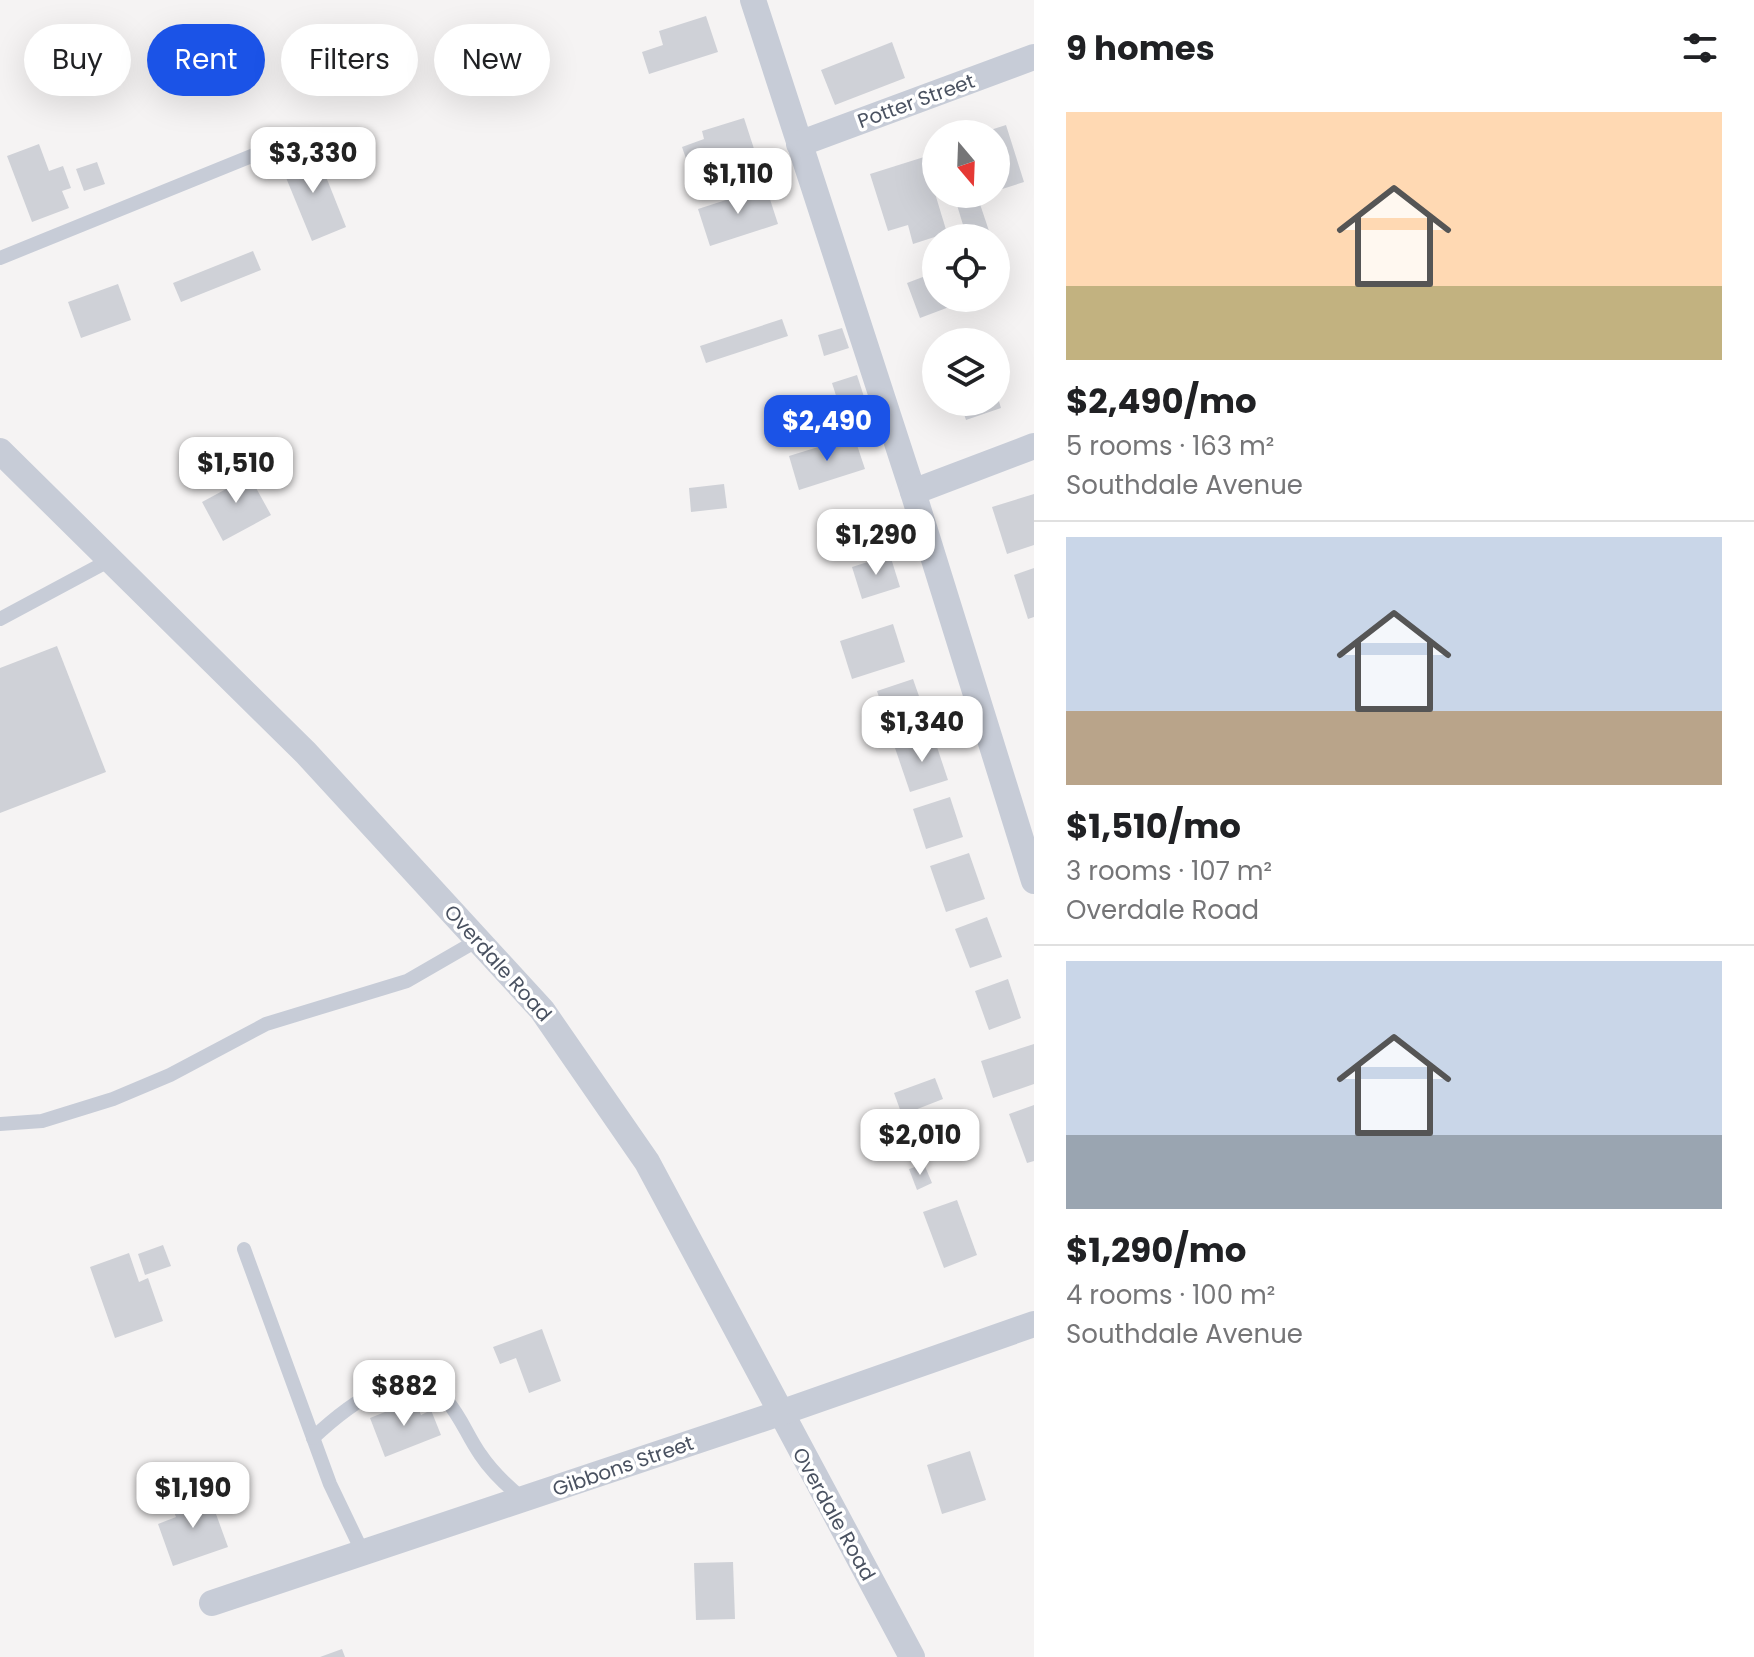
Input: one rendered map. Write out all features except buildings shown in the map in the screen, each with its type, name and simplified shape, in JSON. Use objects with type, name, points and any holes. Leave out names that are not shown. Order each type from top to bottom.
[{"type":"street","points":[[753,0],[913,492],[1034,881]]},
{"type":"street","name":"Potter Street","points":[[799,144],[1034,57]]},
{"type":"street","points":[[913,492],[1034,446]]},
{"type":"street","name":"Overdale Road","points":[[0,451],[306,753],[542,1010],[647,1162],[912,1657]]},
{"type":"street","name":"Gibbons Street","points":[[212,1603],[780,1413],[1034,1324]]},
{"type":"lane","points":[[0,258],[254,155]]},
{"type":"lane","points":[[0,619],[110,560]]},
{"type":"lane","points":[[0,1124],[42,1121],[113,1099],[170,1075],[266,1024],[407,981],[478,940]]},
{"type":"lane","points":[[244,1249],[330,1484],[363,1553]]},
{"type":"lane","points":[[313,1438],[361,1399],[402,1383],[416,1383],[446,1399],[480,1454],[503,1482],[523,1499]]}]
